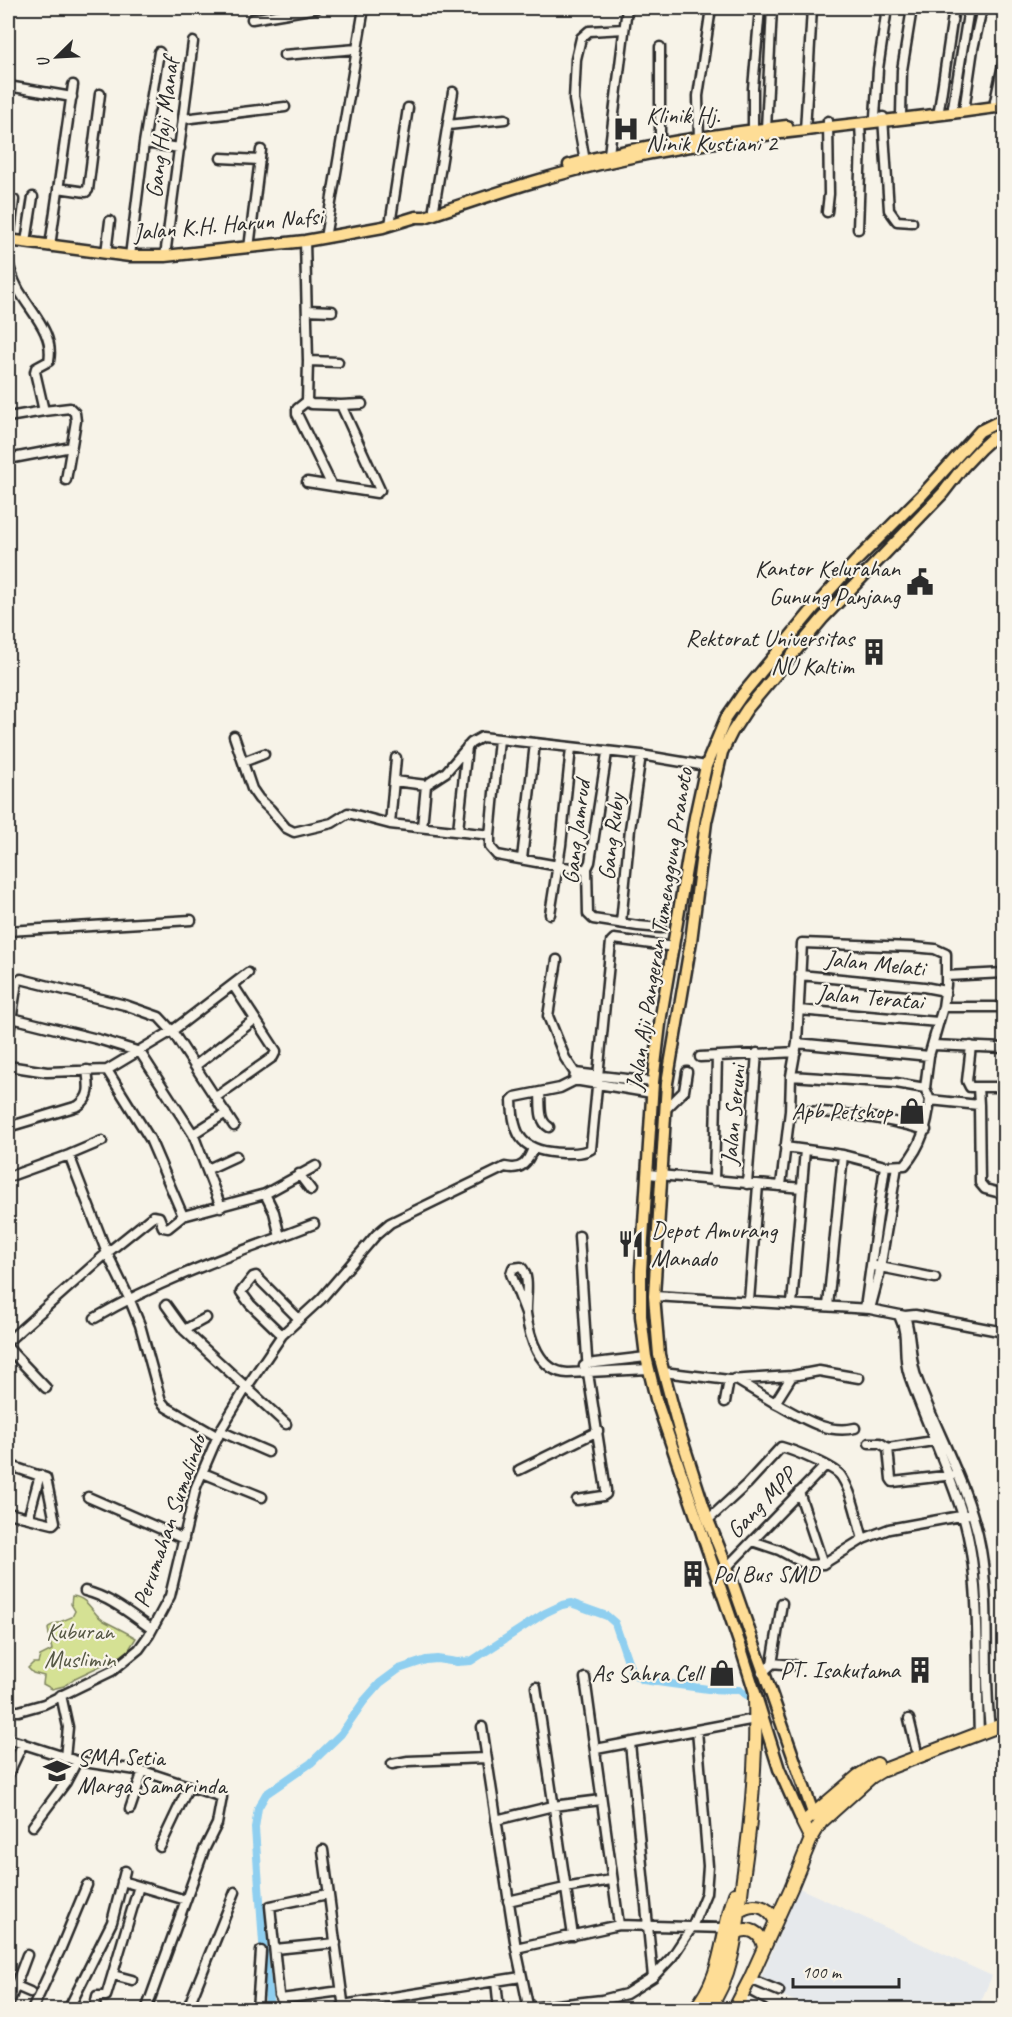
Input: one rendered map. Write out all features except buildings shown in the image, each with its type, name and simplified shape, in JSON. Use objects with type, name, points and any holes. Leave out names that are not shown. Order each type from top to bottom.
[{"type":"highway","points":[[694,2010],[708,1992],[739,1911],[755,1758],[754,1697]]},
{"type":"highway","points":[[810,1839],[802,1823],[817,1817],[881,1771],[1005,1716]]},
{"type":"highway","points":[[734,2010],[791,1888],[817,1817],[870,1768],[916,1748],[984,1727],[1005,1724]]},
{"type":"highway","points":[[708,2010],[717,1997],[726,1975],[734,1896],[743,1881]]},
{"type":"highway","points":[[739,1911],[745,1907],[759,1906],[772,1913],[776,1920]]},
{"type":"highway","points":[[730,1931],[754,1931],[763,1940],[764,1947]]},
{"type":"main road","name":"Jalan K.H. Harun Nafsi","points":[[753,134],[766,129],[828,125],[1001,102]]},
{"type":"main road","name":"Jalan K.H. Harun Nafsi","points":[[828,125],[860,124],[881,118],[961,108]]},
{"type":"main road","name":"Jalan K.H. Harun Nafsi","points":[[416,217],[425,217],[609,154],[660,144],[805,127]]},
{"type":"main road","name":"Jalan K.H. Harun Nafsi","points":[[8,240],[130,256],[165,256],[305,241],[390,225],[416,217],[434,208],[570,169],[699,141]]},
{"type":"main road","name":"Jalan Aji Pangeran Tumenggung Pranoto","points":[[802,1823],[779,1769],[754,1697],[739,1642],[656,1399],[646,1357],[641,1316],[641,1270],[653,1087],[661,1016],[706,766],[726,718],[742,695],[813,609],[862,555],[923,494],[980,431],[1005,419]]},
{"type":"main road","name":"Jalan Aji Pangeran Tumenggung Pranoto","points":[[817,1817],[708,1520],[679,1430],[659,1355],[654,1296],[668,1083],[691,941],[706,822],[722,752],[747,709],[822,618],[943,493],[980,449],[992,438],[1005,433]]},
{"type":"main road","points":[[813,609],[822,618]]},
{"type":"main road","points":[[739,1642],[751,1639]]},
{"type":"street","points":[[252,19],[317,8]]},
{"type":"street","points":[[325,238],[364,8]]},
{"type":"street","points":[[609,154],[627,8]]},
{"type":"street","points":[[699,141],[698,96],[711,8]]},
{"type":"street","points":[[753,134],[753,88],[760,8]]},
{"type":"street","points":[[766,129],[772,8]]},
{"type":"street","points":[[805,127],[812,8]]},
{"type":"street","points":[[887,8],[878,69],[889,210],[897,221],[912,222]]},
{"type":"street","points":[[901,115],[902,70],[912,8]]},
{"type":"street","points":[[939,110],[954,8]]},
{"type":"street","points":[[961,108],[969,8]]},
{"type":"street","points":[[961,108],[982,8]]},
{"type":"street","points":[[585,161],[574,100],[576,59],[581,38],[589,31],[624,29]]},
{"type":"street","name":"Gang Haji Manaf","points":[[165,256],[193,42]]},
{"type":"street","points":[[660,47],[660,144]]},
{"type":"street","points":[[284,56],[357,50]]},
{"type":"street","points":[[130,256],[144,143],[159,52]]},
{"type":"street","points":[[1001,102],[1005,60]]},
{"type":"street","points":[[50,246],[73,84]]},
{"type":"street","points":[[8,86],[72,97]]},
{"type":"street","points":[[434,208],[453,92]]},
{"type":"street","points":[[58,188],[87,191],[100,94]]},
{"type":"street","points":[[183,119],[285,107]]},
{"type":"street","points":[[390,225],[408,108]]},
{"type":"street","points":[[448,125],[505,118]]},
{"type":"street","points":[[858,229],[860,124]]},
{"type":"street","points":[[827,212],[828,125]]},
{"type":"street","points":[[144,143],[180,148]]},
{"type":"street","points":[[221,158],[261,155],[249,248]]},
{"type":"street","points":[[26,242],[33,197]]},
{"type":"street","points":[[8,240],[14,200]]},
{"type":"street","points":[[106,253],[110,221]]},
{"type":"street","points":[[305,241],[307,400],[297,409],[297,414],[332,486]]},
{"type":"street","points":[[8,262],[19,291],[36,316],[49,343],[49,361],[36,368],[35,372],[44,411]]},
{"type":"street","points":[[307,310],[332,311]]},
{"type":"street","points":[[308,361],[338,362]]},
{"type":"street","points":[[307,400],[311,404],[362,405]]},
{"type":"street","points":[[307,482],[377,493],[380,490],[341,405]]},
{"type":"street","points":[[8,417],[63,408],[73,410],[76,421],[66,480]]},
{"type":"street","points":[[8,459],[71,447]]},
{"type":"street","points":[[318,457],[321,484]]},
{"type":"street","points":[[234,736],[252,789],[259,800],[286,828],[294,832],[332,822],[348,813],[390,824],[458,830],[490,836]]},
{"type":"street","points":[[394,781],[426,785],[446,772],[477,738],[489,737],[607,753],[641,755],[706,766]]},
{"type":"street","points":[[499,739],[490,847],[497,855],[581,870],[587,868]]},
{"type":"street","points":[[522,859],[535,743]]},
{"type":"street","points":[[458,830],[467,747]]},
{"type":"street","points":[[550,914],[558,866],[571,748]]},
{"type":"street","name":"Gang Jamrud","points":[[607,753],[590,862],[587,868],[588,914],[589,917],[621,924]]},
{"type":"street","points":[[243,762],[264,754]]},
{"type":"street","name":"Gang Ruby","points":[[621,924],[630,829],[641,755]]},
{"type":"street","points":[[390,824],[396,758]]},
{"type":"street","points":[[422,827],[426,785]]},
{"type":"street","points":[[8,931],[191,920]]},
{"type":"street","points":[[621,924],[661,928]]},
{"type":"street","points":[[653,1087],[597,1080],[574,1077],[560,1088],[514,1097],[512,1100],[515,1130],[533,1148],[548,1152],[570,1153],[591,1149],[597,1080],[611,942],[614,939],[674,947]]},
{"type":"street","points":[[781,1185],[785,1147],[790,1112],[791,1076],[796,1047],[802,943],[935,949],[946,954],[943,1007],[929,1056],[925,1088],[930,1100],[926,1130],[904,1165],[885,1166],[843,1155],[785,1147]]},
{"type":"street","points":[[557,960],[548,1016],[574,1077]]},
{"type":"street","points":[[946,976],[1005,973]]},
{"type":"street","points":[[8,1065],[47,1072],[107,1070],[172,1031],[248,974]]},
{"type":"street","name":"Jalan Melati","points":[[800,975],[924,987],[940,990],[945,994]]},
{"type":"street","points":[[8,1040],[17,982],[23,979],[124,1005],[159,1017],[172,1031],[234,1126]]},
{"type":"street","points":[[216,1097],[275,1055],[275,1048],[254,1020],[233,985]]},
{"type":"street","name":"Jalan Melati","points":[[943,1007],[1005,1007]]},
{"type":"street","name":"Jalan Teratai","points":[[799,1010],[938,1022]]},
{"type":"street","points":[[12,1018],[140,1052],[193,1134],[221,1207]]},
{"type":"street","points":[[195,1066],[254,1020]]},
{"type":"street","points":[[933,1045],[1005,1048]]},
{"type":"street","points":[[971,1046],[968,1081],[970,1087],[1005,1087]]},
{"type":"street","points":[[757,1053],[796,1047],[929,1056]]},
{"type":"street","name":"Jalan Seruni","points":[[700,1057],[757,1053],[747,1184]]},
{"type":"street","points":[[714,1181],[717,1057]]},
{"type":"street","points":[[8,1127],[78,1106],[88,1096],[90,1088],[87,1070]]},
{"type":"street","points":[[107,1070],[150,1139],[183,1216]]},
{"type":"street","points":[[666,1109],[684,1091],[687,1072]]},
{"type":"street","points":[[791,1076],[896,1083],[925,1088]]},
{"type":"street","points":[[978,1087],[980,1184],[985,1189],[1005,1194]]},
{"type":"street","points":[[540,1092],[542,1119],[549,1127]]},
{"type":"street","points":[[930,1100],[978,1104]]},
{"type":"street","points":[[790,1112],[851,1114],[891,1120],[926,1130]]},
{"type":"street","points":[[193,1134],[226,1113]]},
{"type":"street","points":[[8,1177],[102,1141]]},
{"type":"street","name":"Perumahan Sumalindo","points":[[8,1711],[36,1707],[112,1671],[139,1649],[170,1596],[196,1488],[219,1434],[246,1388],[282,1335],[321,1299],[376,1235],[390,1223],[505,1167],[512,1169],[522,1167],[527,1162],[533,1148]]},
{"type":"street","points":[[792,1304],[805,1150]]},
{"type":"street","points":[[69,1155],[107,1253],[140,1325],[155,1383],[163,1404],[219,1434],[268,1452]]},
{"type":"street","points":[[828,1306],[843,1155]]},
{"type":"street","points":[[208,1169],[236,1156]]},
{"type":"street","points":[[8,1341],[107,1253],[153,1216],[159,1217],[163,1227],[168,1228],[183,1216],[265,1194],[316,1166]]},
{"type":"street","points":[[875,1266],[885,1166]]},
{"type":"street","points":[[867,1308],[897,1166]]},
{"type":"street","points":[[299,1174],[312,1190]]},
{"type":"street","points":[[648,1174],[802,1188]]},
{"type":"street","points":[[749,1301],[758,1185]]},
{"type":"street","points":[[265,1194],[274,1212],[280,1237]]},
{"type":"street","points":[[95,1318],[129,1298],[216,1261],[314,1224]]},
{"type":"street","points":[[577,1500],[606,1494],[588,1369],[579,1236]]},
{"type":"street","points":[[875,1266],[935,1278]]},
{"type":"street","points":[[526,1313],[526,1273],[521,1267],[517,1267],[513,1268],[511,1274],[534,1342],[544,1362],[556,1372],[573,1372],[646,1357]]},
{"type":"street","points":[[282,1335],[240,1294],[253,1277],[258,1277],[299,1319]]},
{"type":"street","points":[[654,1296],[867,1308],[901,1317],[915,1315],[1005,1332]]},
{"type":"street","points":[[166,1305],[184,1330],[286,1424]]},
{"type":"street","points":[[901,1317],[907,1370],[953,1475],[972,1512],[981,1551],[984,1574],[984,1727]]},
{"type":"street","points":[[184,1330],[206,1318]]},
{"type":"street","points":[[8,1348],[46,1388]]},
{"type":"street","points":[[588,1369],[649,1369]]},
{"type":"street","points":[[663,1372],[732,1380],[792,1376],[819,1371],[859,1378]]},
{"type":"street","points":[[775,1403],[792,1376]]},
{"type":"street","points":[[725,1402],[732,1380]]},
{"type":"street","points":[[732,1380],[818,1426],[842,1431],[855,1428]]},
{"type":"street","points":[[519,1470],[598,1431]]},
{"type":"street","points":[[869,1443],[880,1443],[888,1448],[940,1441]]},
{"type":"street","points":[[708,1520],[747,1484],[781,1447],[818,1461],[840,1474],[847,1488],[863,1539]]},
{"type":"street","points":[[888,1448],[893,1482],[953,1475]]},
{"type":"street","points":[[8,1465],[47,1479],[54,1523],[8,1513]]},
{"type":"street","name":"Gang MPP","points":[[727,1567],[825,1466]]},
{"type":"street","points":[[203,1473],[262,1497]]},
{"type":"street","points":[[29,1515],[40,1475]]},
{"type":"street","points":[[953,1475],[963,1517],[974,1586],[984,1727]]},
{"type":"street","points":[[799,1492],[823,1564]]},
{"type":"street","points":[[88,1497],[184,1539]]},
{"type":"street","points":[[752,1540],[779,1550],[807,1565],[823,1564],[863,1539],[889,1529],[963,1517],[972,1512]]},
{"type":"street","points":[[85,1591],[116,1602],[152,1629]]},
{"type":"street","points":[[762,1672],[772,1663],[782,1603]]},
{"type":"street","points":[[772,1663],[794,1665]]},
{"type":"street","points":[[585,1678],[619,1925]]},
{"type":"street","points":[[536,1687],[573,1936]]},
{"type":"street","points":[[61,1695],[68,1727],[64,1758]]},
{"type":"street","points":[[596,1749],[755,1719]]},
{"type":"street","points":[[909,1719],[916,1748]]},
{"type":"street","points":[[482,1727],[508,1902],[529,2009],[602,2000],[626,1994],[653,1977],[672,1957],[692,1928],[706,1893],[708,1866],[697,1730]]},
{"type":"street","points":[[8,1739],[64,1758],[143,1771],[222,1797],[217,1824],[186,1900],[146,2010]]},
{"type":"street","points":[[8,1774],[23,1743]]},
{"type":"street","points":[[630,1743],[653,1977]]},
{"type":"street","points":[[392,1764],[408,1761],[486,1758]]},
{"type":"street","points":[[33,1826],[66,1782],[77,1761]]},
{"type":"street","points":[[130,1809],[143,1771]]},
{"type":"street","points":[[160,1847],[189,1786]]},
{"type":"street","points":[[496,1820],[553,1806],[602,1800]]},
{"type":"street","points":[[323,1850],[344,2007],[521,1977]]},
{"type":"street","points":[[68,2010],[112,1922],[125,1871]]},
{"type":"street","points":[[508,1902],[611,1880]]},
{"type":"street","points":[[122,1881],[186,1900]]},
{"type":"street","points":[[32,2010],[87,1885]]},
{"type":"street","points":[[94,2010],[97,1996],[106,1995],[139,1886]]},
{"type":"street","points":[[187,2010],[235,1892]]},
{"type":"street","points":[[328,1894],[270,1906],[279,1995],[281,1999],[341,1991]]},
{"type":"street","points":[[516,1948],[619,1925],[730,1931]]},
{"type":"street","points":[[275,1949],[336,1943]]},
{"type":"street","points":[[257,2010],[261,1951]]},
{"type":"street","points":[[8,2006],[27,1955]]},
{"type":"street","points":[[113,1975],[132,1980]]},
{"type":"street","points":[[750,1979],[779,1991]]},
{"type":"street","points":[[496,1981],[500,2010]]},
{"type":"street","points":[[16,1986],[30,1992]]},
{"type":"street","points":[[740,1997],[764,2010]]},
{"type":"shaded area","points":[[799,1888],[992,1976],[977,2010],[812,2009],[758,1985]]},
{"type":"green space","name":"Kuburan Muslimin","points":[[72,1596],[83,1600],[101,1619],[136,1638],[128,1651],[121,1656],[75,1678],[64,1686],[52,1689],[43,1684],[44,1676],[33,1673],[28,1668],[33,1663],[38,1663],[40,1656],[52,1650],[48,1629],[72,1617],[75,1611],[71,1604]]},
{"type":"waterway","points":[[270,2010],[255,1828],[258,1808],[266,1794],[311,1763],[341,1734],[380,1683],[399,1669],[426,1660],[471,1661],[545,1613],[571,1603],[607,1616],[615,1623],[632,1673],[643,1680],[708,1689],[739,1690],[753,1699]]},
{"type":"place","name":"Klinik Hj. Ninik Kustiani 2","points":[[626,129]]},
{"type":"place","name":"Kantor Kelurahan Gunung Panjang","points":[[920,582]]},
{"type":"place","name":"Rektorat Universitas NU Kaltim","points":[[874,652]]},
{"type":"place","name":"Apb Petshop","points":[[912,1111]]},
{"type":"place","name":"Depot Amurang Manado","points":[[631,1244]]},
{"type":"place","name":"Pol Bus SMD","points":[[693,1574]]},
{"type":"place","name":"PT. Isakutama","points":[[920,1670]]},
{"type":"place","name":"As Sahra Cell","points":[[722,1673]]},
{"type":"place","name":"SMA Setia Marga Samarinda","points":[[57,1771]]}]
